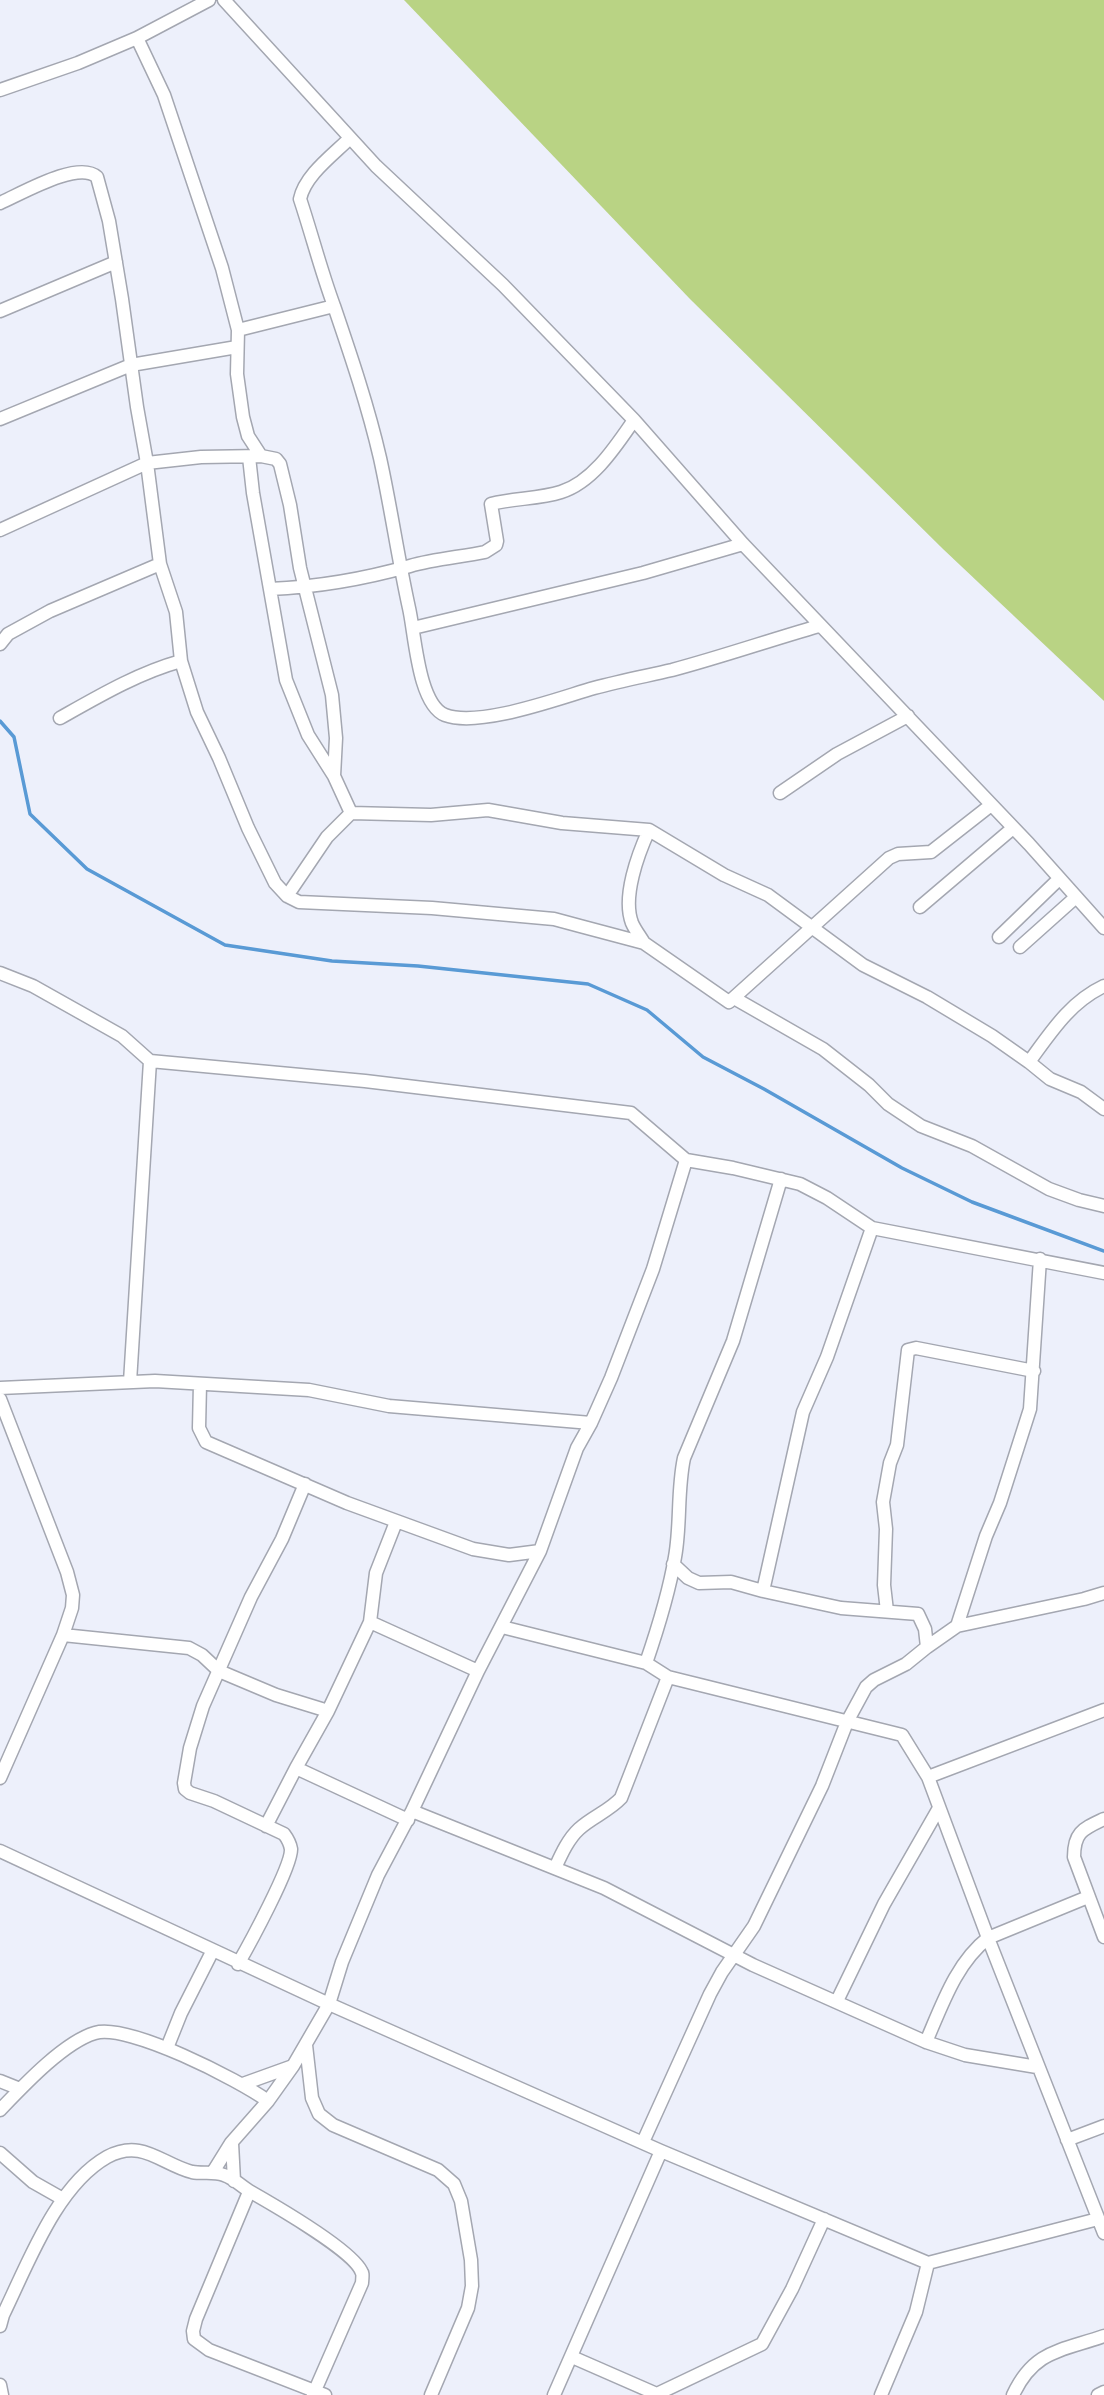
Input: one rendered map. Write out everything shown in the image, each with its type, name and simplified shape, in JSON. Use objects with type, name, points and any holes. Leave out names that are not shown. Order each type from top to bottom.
[{"type":"street","points":[[0,90],[78,63],[137,38],[209,0]]},
{"type":"street","points":[[224,0],[376,166],[503,285],[634,420],[743,544],[908,716],[1104,928]]},
{"type":"street","points":[[137,38],[172,117],[222,268],[238,330],[239,396],[255,456],[270,589],[286,680],[308,734],[334,776],[351,813]]},
{"type":"street","points":[[350,138],[310,179],[302,190],[300,200],[355,366],[394,520],[415,653],[430,700],[436,710],[442,714],[463,718],[520,710],[673,670],[819,626]]},
{"type":"street","points":[[0,203],[68,173],[92,172],[97,177],[116,262],[160,564],[176,612],[181,661],[197,712],[248,828],[275,883],[287,896],[299,902],[332,905],[384,904],[554,919],[644,943],[729,1003],[889,858],[898,854],[931,852],[991,805]]},
{"type":"street","points":[[0,311],[116,262]]},
{"type":"street","points":[[238,330],[334,306]]},
{"type":"street","points":[[0,419],[131,365],[237,346]]},
{"type":"street","points":[[270,589],[353,581],[411,565],[493,548],[497,541],[491,504],[559,493],[576,486],[590,475],[619,442],[634,420]]},
{"type":"street","points":[[0,530],[147,463],[201,457],[271,457],[280,464],[305,587],[332,695],[336,738],[334,776]]},
{"type":"street","points":[[413,628],[643,573],[743,544]]},
{"type":"street","points":[[0,644],[8,634],[40,617],[160,564]]},
{"type":"street","points":[[60,718],[129,681],[181,661]]},
{"type":"street","points":[[779,793],[837,754],[908,716]]},
{"type":"street","points":[[287,896],[327,837],[351,813],[431,815],[488,810],[562,823],[649,830],[724,875],[768,895],[863,965],[927,997],[992,1035],[1051,1079],[1081,1092],[1104,1109]]},
{"type":"street","points":[[920,907],[1013,828]]},
{"type":"street","points":[[644,943],[631,920],[630,896],[639,854],[649,830]]},
{"type":"street","points":[[999,937],[1059,879]]},
{"type":"street","points":[[1020,947],[1076,897]]},
{"type":"street","points":[[0,973],[33,986],[122,1036],[150,1061],[365,1081],[631,1112],[686,1160],[800,1184],[827,1198],[872,1228],[1104,1273]]},
{"type":"street","points":[[1029,1062],[1069,1009],[1104,986]]},
{"type":"street","points":[[734,998],[823,1049],[869,1085],[888,1104],[921,1126],[972,1146],[1049,1189],[1104,1206]]},
{"type":"street","points":[[130,1382],[150,1061]]},
{"type":"street","points":[[213,2172],[232,2143],[268,2101],[293,2066],[329,2004],[342,1962],[378,1875],[540,1551],[576,1448],[591,1423],[611,1378],[653,1269],[686,1160]]},
{"type":"street","points":[[646,1663],[660,1620],[673,1564],[684,1458],[733,1341],[781,1179]]},
{"type":"street","points":[[763,1591],[803,1412],[827,1357],[872,1228]]},
{"type":"street","points":[[957,1626],[1030,1409],[1040,1259]]},
{"type":"street","points":[[887,1611],[883,1502],[890,1462],[897,1445],[908,1350],[916,1348],[1034,1371]]},
{"type":"street","points":[[0,1388],[155,1381],[309,1390],[389,1406],[591,1423]]},
{"type":"street","points":[[200,1384],[199,1428],[206,1442],[396,1522],[473,1549],[494,1554],[540,1551]]},
{"type":"street","points":[[0,1398],[67,1572],[72,1595],[72,1608],[62,1635],[0,1778]]},
{"type":"street","points":[[238,1964],[272,1898],[291,1851],[288,1840],[284,1834],[214,1801],[190,1793],[184,1783],[190,1748],[203,1706],[251,1597],[282,1539],[304,1484]]},
{"type":"street","points":[[266,1826],[328,1711],[370,1622],[376,1573],[396,1522]]},
{"type":"street","points":[[673,1564],[688,1578],[699,1583],[731,1582],[841,1608],[918,1614],[925,1629],[926,1647]]},
{"type":"street","points":[[642,2142],[710,1994],[754,1926],[788,1857],[822,1786],[847,1722],[866,1687],[906,1664],[957,1626],[1104,1593]]},
{"type":"street","points":[[370,1622],[478,1671]]},
{"type":"street","points":[[502,1627],[646,1663],[668,1677],[902,1735],[928,1777],[1104,2233]]},
{"type":"street","points":[[62,1635],[189,1648],[202,1655],[219,1671],[276,1695],[328,1711]]},
{"type":"street","points":[[555,1868],[565,1847],[579,1829],[621,1798],[668,1677]]},
{"type":"street","points":[[928,1777],[1104,1710]]},
{"type":"street","points":[[296,1768],[361,1800],[555,1868],[630,1900],[753,1965],[926,2042],[965,2055],[1038,2067]]},
{"type":"street","points":[[837,2001],[884,1904],[939,1808]]},
{"type":"street","points":[[1104,1819],[1080,1831],[1074,1843],[1074,1857],[1104,1937]]},
{"type":"street","points":[[0,1852],[238,1964],[661,2151],[928,2263],[1098,2219]]},
{"type":"street","points":[[926,2042],[944,2000],[974,1949],[988,1938],[1088,1897]]},
{"type":"street","points":[[167,2048],[181,2013],[212,1952]]},
{"type":"street","points":[[0,2110],[41,2068],[83,2038],[96,2032],[112,2031],[167,2048],[243,2084],[268,2101]]},
{"type":"street","points":[[306,2045],[312,2098],[319,2114],[333,2125],[438,2170],[454,2184],[461,2201],[471,2260],[472,2286],[468,2308],[431,2395]]},
{"type":"street","points":[[243,2084],[293,2066]]},
{"type":"street","points":[[0,2081],[20,2089]]},
{"type":"street","points":[[1066,2140],[1104,2126]]},
{"type":"street","points":[[232,2143],[234,2181]]},
{"type":"street","points":[[0,2326],[38,2242],[63,2199],[83,2176],[107,2158],[125,2150],[145,2152],[191,2171],[225,2175],[328,2240],[356,2263],[363,2273],[362,2283],[318,2394],[209,2350],[194,2339],[196,2319],[249,2192]]},
{"type":"street","points":[[554,2395],[661,2151]]},
{"type":"street","points":[[0,2153],[33,2182],[63,2199]]},
{"type":"street","points":[[572,2357],[658,2395],[762,2344],[792,2289],[824,2220]]},
{"type":"street","points":[[881,2395],[916,2312],[928,2263]]},
{"type":"street","points":[[1013,2395],[1027,2369],[1037,2360],[1104,2336]]},
{"type":"street","points":[[0,2385],[2,2395]]},
{"type":"street","points":[[1098,2395],[1104,2392]]},
{"type":"green space","points":[[404,0],[1104,0],[1104,701],[943,549],[690,299]]},
{"type":"waterway","points":[[0,721],[14,737],[30,814],[87,869],[225,945],[332,961],[418,966],[588,984],[647,1010],[703,1057],[902,1168],[972,1202],[1104,1251]]}]
